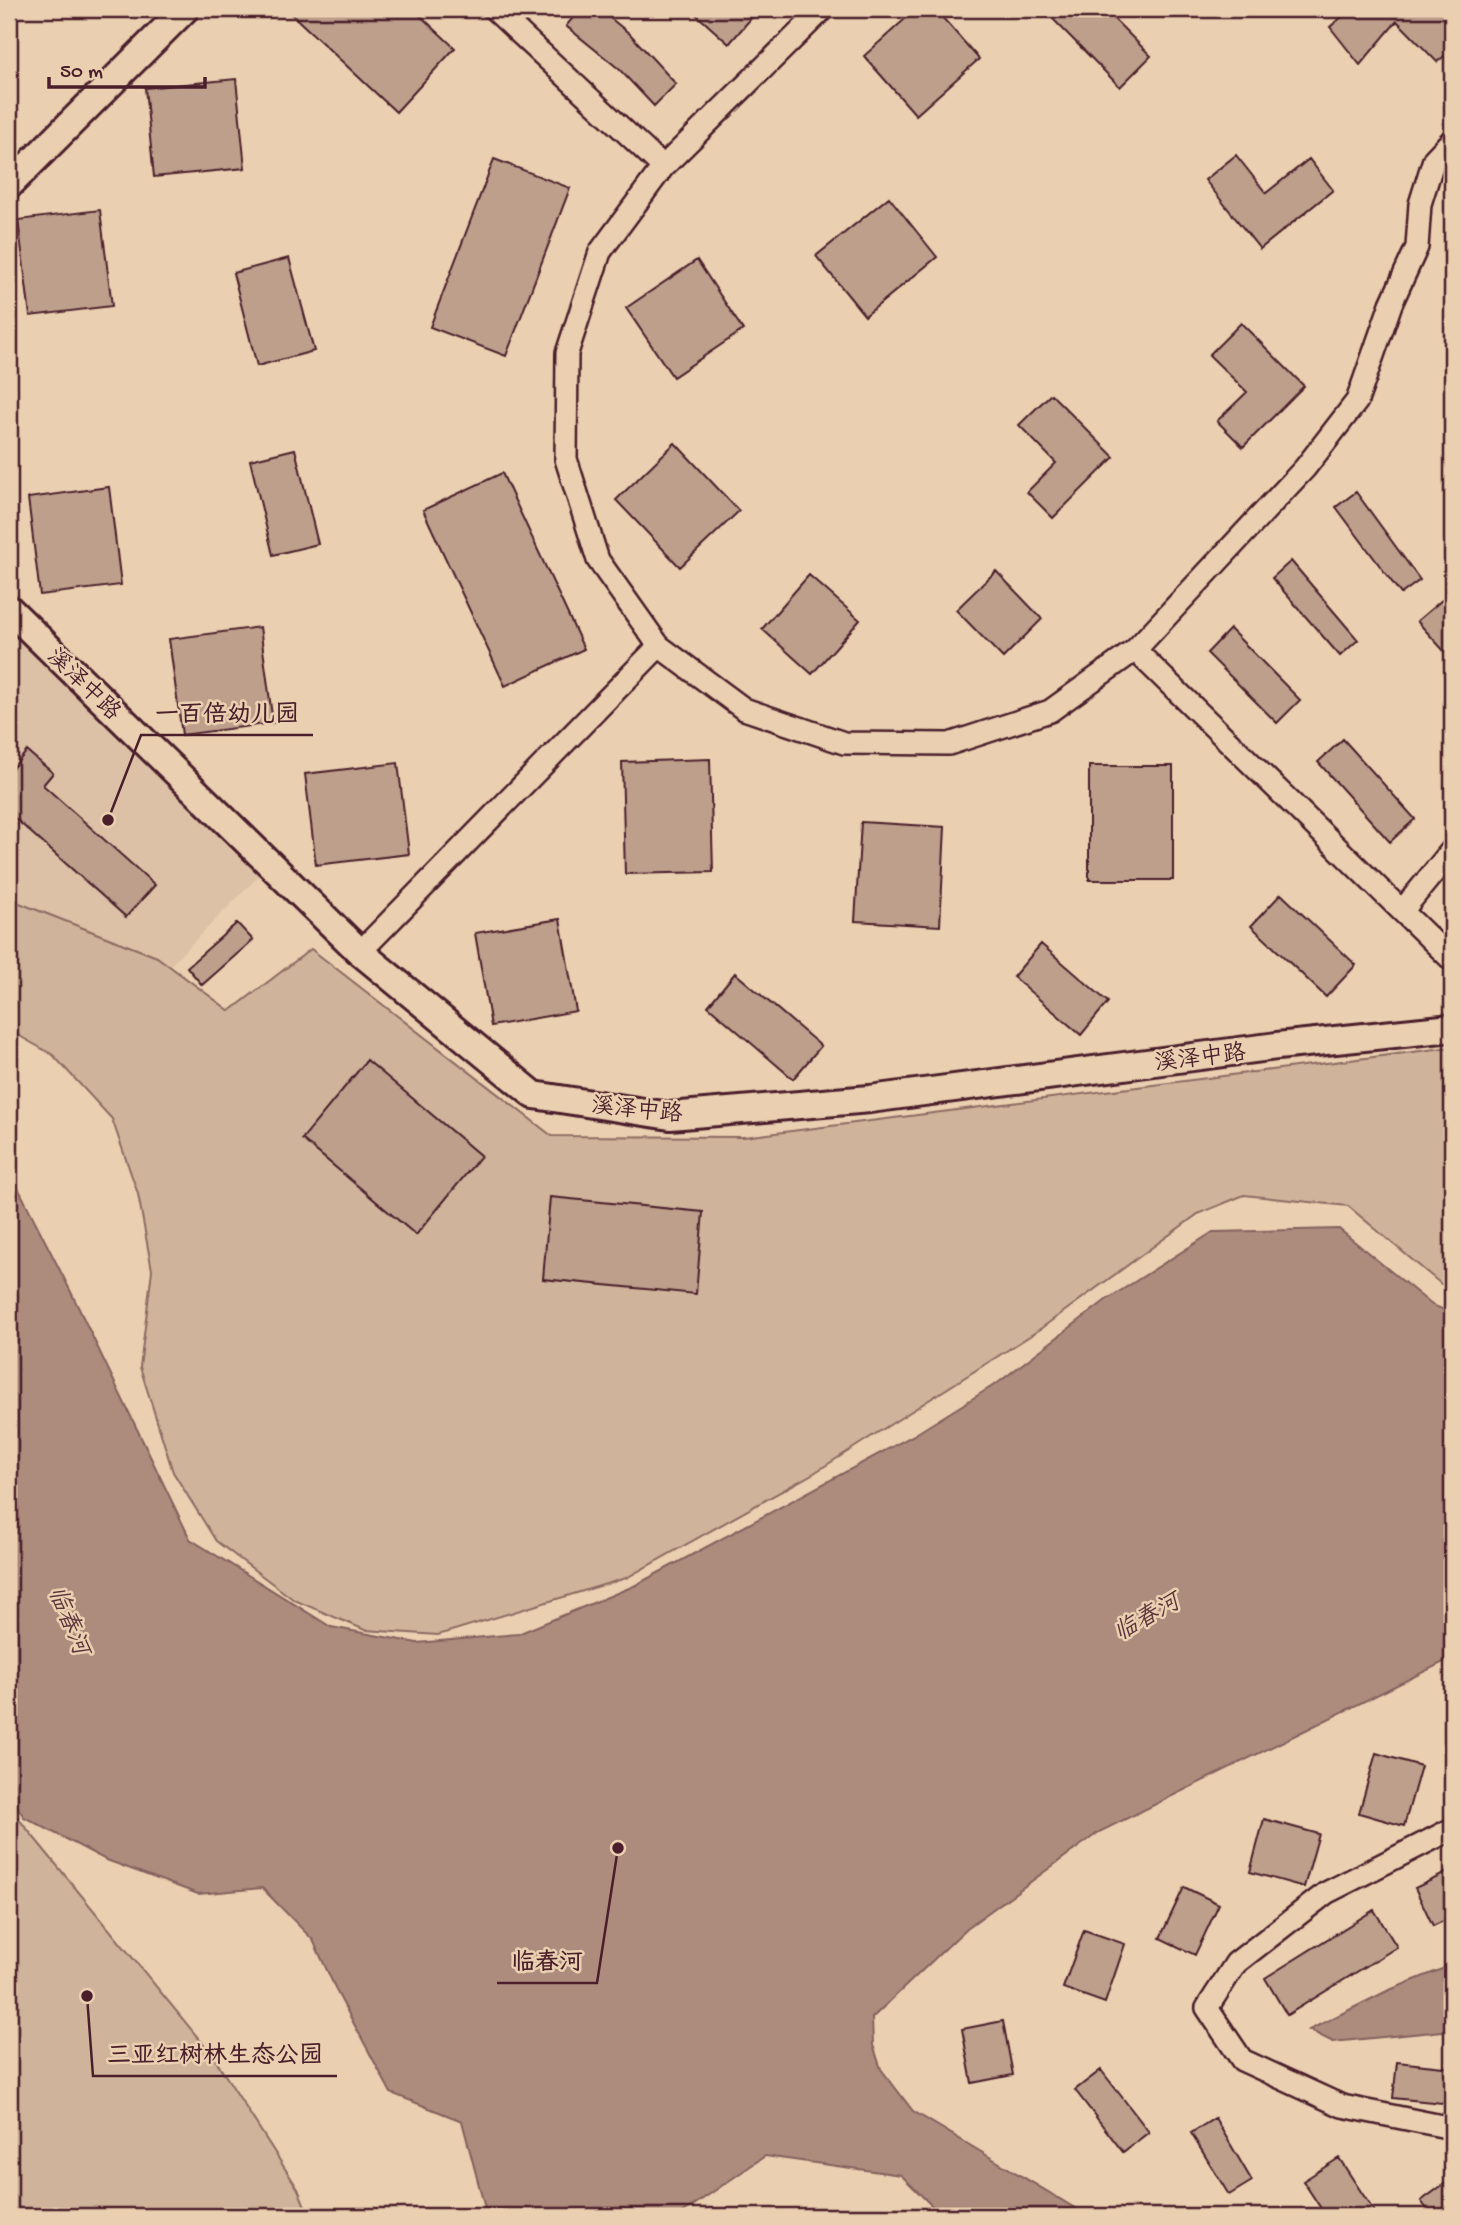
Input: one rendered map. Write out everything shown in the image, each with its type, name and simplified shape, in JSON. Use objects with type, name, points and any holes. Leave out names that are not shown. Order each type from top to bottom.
[{"type":"street","points":[[9,186],[185,9]]},
{"type":"street","points":[[823,9],[663,167],[600,252],[566,353],[566,459],[598,560],[659,646],[744,709],[844,743],[949,744],[1050,712],[1135,650],[1305,468],[1357,401],[1391,304],[1417,247],[1420,204],[1434,159],[1452,140]]},
{"type":"street","points":[[507,13],[663,167]]},
{"type":"street","name":"溪泽中路","points":[[9,609],[360,952],[534,1095],[670,1116],[870,1099],[1277,1046],[1452,1028]]},
{"type":"street","points":[[360,952],[659,646]]},
{"type":"street","points":[[1135,650],[1452,960]]},
{"type":"street","points":[[1402,911],[1452,850]]},
{"type":"street","points":[[1452,1829],[1326,1894],[1236,1964],[1207,2008],[1242,2060],[1342,2106],[1452,2128]]},
{"type":"shaded area","points":[[9,619],[261,874],[124,1012],[9,896]]},
{"type":"shaded area","points":[[9,899],[157,957],[230,1011],[311,949],[552,1136],[744,1137],[1452,1047],[1452,1289],[1441,1284],[1348,1206],[1244,1195],[1198,1214],[1036,1332],[814,1473],[626,1578],[438,1635],[365,1630],[294,1600],[216,1541],[173,1472],[140,1367],[152,1270],[138,1194],[112,1119],[53,1055],[9,1030]]},
{"type":"shaded area","points":[[9,1807],[213,2056],[298,2189],[309,2216],[9,2216]]},
{"type":"water","points":[[9,1170],[190,1539],[331,1627],[417,1643],[518,1634],[634,1586],[914,1435],[999,1382],[1106,1300],[1213,1232],[1339,1229],[1432,1305],[1452,1313],[1452,1658],[1099,1832],[967,1928],[872,2018],[873,2045],[881,2069],[913,2111],[1088,2216],[942,2216],[901,2175],[765,2156],[678,2216],[487,2216],[462,2121],[391,2093],[338,1994],[313,1940],[262,1888],[198,1894],[104,1859],[24,1817],[9,1795]]},
{"type":"water","points":[[1452,1965],[1452,2030],[1333,2042],[1309,2030],[1387,1991]]},
{"type":"building","points":[[286,9],[413,9],[455,48],[396,112]]},
{"type":"building","points":[[580,9],[599,9],[630,34],[676,84],[654,106],[619,69],[566,26]]},
{"type":"building","points":[[690,9],[745,9],[753,16],[729,44]]},
{"type":"building","points":[[916,9],[935,9],[979,59],[916,115],[864,56]]},
{"type":"building","points":[[1061,9],[1124,9],[1114,19],[1151,56],[1120,87],[1052,18]]},
{"type":"building","points":[[1351,9],[1452,9],[1452,50],[1437,62],[1397,21],[1360,65],[1330,27]]},
{"type":"building","points":[[236,79],[245,168],[154,177],[145,88]]},
{"type":"building","points":[[1236,155],[1266,193],[1309,159],[1333,190],[1260,249],[1205,180]]},
{"type":"building","points":[[494,159],[570,188],[506,356],[430,327]]},
{"type":"building","points":[[889,197],[937,257],[865,316],[816,256]]},
{"type":"building","points":[[100,210],[112,306],[30,316],[18,220]]},
{"type":"building","points":[[289,258],[314,351],[257,366],[233,273]]},
{"type":"building","points":[[697,260],[743,330],[673,377],[626,308]]},
{"type":"building","points":[[1241,323],[1304,386],[1243,447],[1217,421],[1247,392],[1209,355]]},
{"type":"building","points":[[1051,394],[1114,457],[1053,518],[1027,492],[1056,463],[1019,425]]},
{"type":"building","points":[[675,443],[739,511],[680,567],[616,500]]},
{"type":"building","points":[[295,449],[318,544],[273,555],[250,460]]},
{"type":"building","points":[[502,473],[584,649],[505,686],[423,510]]},
{"type":"building","points":[[109,487],[121,585],[40,595],[28,498]]},
{"type":"building","points":[[1356,492],[1420,580],[1401,594],[1336,507]]},
{"type":"building","points":[[1291,561],[1358,640],[1340,656],[1272,578]]},
{"type":"building","points":[[996,571],[1042,619],[1003,658],[956,610]]},
{"type":"building","points":[[809,575],[860,620],[812,674],[762,629]]},
{"type":"building","points":[[1442,600],[1452,611],[1452,660],[1417,621]]},
{"type":"building","points":[[260,627],[273,723],[182,735],[169,639]]},
{"type":"building","points":[[1230,629],[1300,700],[1277,723],[1207,653]]},
{"type":"building","points":[[1343,739],[1415,819],[1390,842],[1318,762]]},
{"type":"building","points":[[27,751],[53,773],[43,785],[155,885],[126,917],[9,813],[9,772]]},
{"type":"building","points":[[710,759],[713,872],[625,874],[622,762]]},
{"type":"building","points":[[398,763],[409,854],[316,865],[305,774]]},
{"type":"building","points":[[1089,766],[1173,766],[1173,880],[1089,880]]},
{"type":"building","points":[[861,822],[945,827],[940,926],[855,921]]},
{"type":"building","points":[[1281,894],[1356,965],[1326,997],[1251,926]]},
{"type":"building","points":[[560,919],[576,1011],[491,1026],[475,933]]},
{"type":"building","points":[[237,923],[253,940],[202,985],[187,967]]},
{"type":"building","points":[[1041,944],[1108,1002],[1081,1035],[1013,977]]},
{"type":"building","points":[[735,973],[821,1046],[793,1079],[708,1006]]},
{"type":"building","points":[[367,1060],[481,1156],[416,1235],[302,1139]]},
{"type":"building","points":[[550,1197],[703,1212],[696,1294],[543,1279]]},
{"type":"building","points":[[1376,1753],[1421,1766],[1404,1826],[1359,1813]]},
{"type":"building","points":[[1264,1819],[1319,1834],[1304,1887],[1250,1872]]},
{"type":"building","points":[[1452,1870],[1452,1917],[1433,1926],[1415,1888]]},
{"type":"building","points":[[1184,1887],[1219,1904],[1195,1955],[1160,1938]]},
{"type":"building","points":[[1374,1910],[1397,1947],[1287,2015],[1265,1978]]},
{"type":"building","points":[[1084,1930],[1125,1944],[1105,2003],[1063,1988]]},
{"type":"building","points":[[1003,2021],[1013,2075],[972,2083],[962,2029]]},
{"type":"building","points":[[1397,2062],[1452,2068],[1452,2104],[1393,2098]]},
{"type":"building","points":[[1101,2070],[1149,2132],[1123,2152],[1075,2090]]},
{"type":"building","points":[[1215,2118],[1252,2181],[1229,2195],[1191,2133]]},
{"type":"building","points":[[1339,2158],[1377,2216],[1326,2216],[1303,2181]]},
{"type":"building","points":[[1452,2178],[1452,2216],[1432,2216],[1421,2201]]},
{"type":"place","name":"一百倍幼儿园","points":[[108,820]]},
{"type":"place","name":"临春河","points":[[618,1848]]},
{"type":"place","name":"三亚红树林生态公园","points":[[87,1996]]}]
